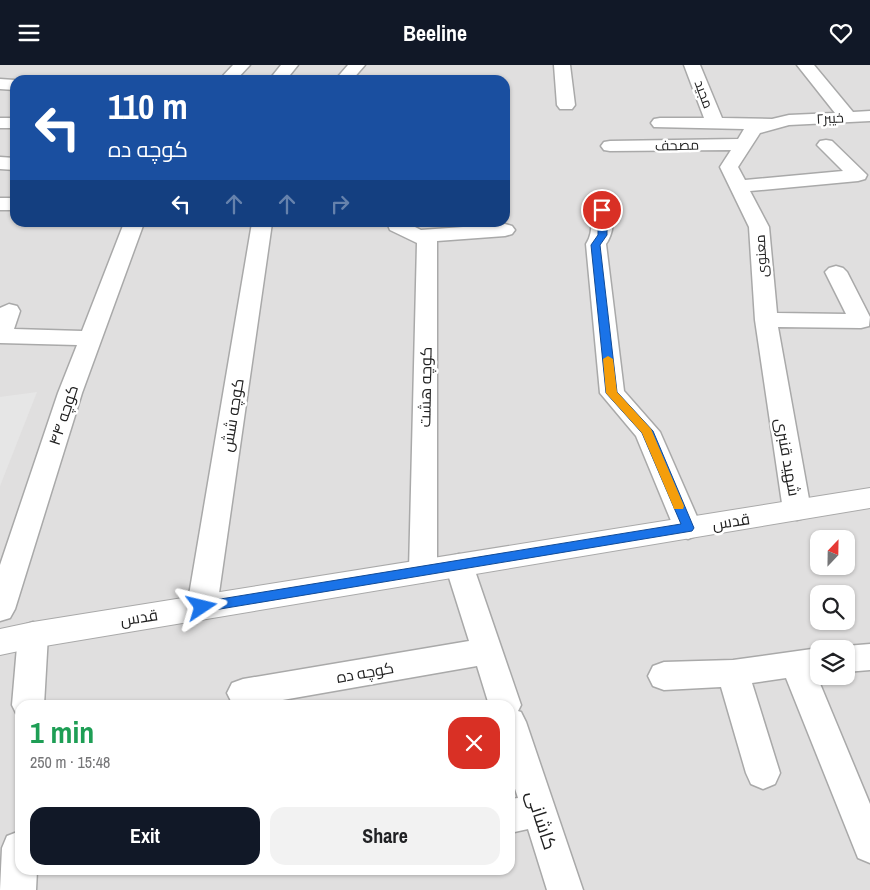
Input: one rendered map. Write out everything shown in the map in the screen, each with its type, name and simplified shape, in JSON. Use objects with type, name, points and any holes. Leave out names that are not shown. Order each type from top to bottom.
[{"type":"street","points":[[232,75],[242,65]]},
{"type":"street","points":[[281,75],[290,65]]},
{"type":"street","points":[[348,75],[357,65]]},
{"type":"street","points":[[562,65],[566,105]]},
{"type":"street","name":"مجید","points":[[692,65],[715,123]]},
{"type":"street","points":[[805,65],[848,117]]},
{"type":"street","name":"خیبر۲","points":[[781,122],[870,116]]},
{"type":"street","points":[[660,123],[781,122]]},
{"type":"street","name":"معنوی","points":[[779,404],[766,320],[759,227],[729,167],[753,129],[781,122]]},
{"type":"street","name":"مصحف","points":[[610,146],[744,144]]},
{"type":"street","points":[[739,186],[858,175],[826,145]]},
{"type":"street","points":[[602,210],[602,235],[596,245],[612,393],[647,431],[688,528]]},
{"type":"street","name":"کوچه ۴۴","points":[[0,609],[70,393],[132,227]]},
{"type":"street","name":"کوچه شش","points":[[202,607],[261,227]]},
{"type":"street","points":[[399,227],[418,236],[505,230]]},
{"type":"street","name":"کوچه هشت","points":[[418,236],[427,240],[423,571]]},
{"type":"street","points":[[766,320],[861,321],[836,271]]},
{"type":"street","points":[[8,311],[0,336],[90,338]]},
{"type":"street","name":"شهید قنبری","points":[[779,404],[797,510]]},
{"type":"street","name":"قدس","points":[[0,642],[32,635],[870,498]]},
{"type":"street","points":[[459,565],[503,700]]},
{"type":"street","points":[[28,700],[32,635]]},
{"type":"street","name":"کوچه ده","points":[[243,693],[487,651]]},
{"type":"street","points":[[855,658],[870,657]]},
{"type":"street","points":[[664,676],[733,673],[807,662],[870,846]]},
{"type":"street","points":[[733,673],[763,773]]},
{"type":"street","name":"کاشانی","points":[[515,754],[524,813],[565,890]]},
{"type":"street","points":[[0,845],[15,841]]},
{"type":"street","points":[[18,890],[19,875]]},
{"type":"shaded area","points":[[0,65],[870,65],[870,890],[0,890]]},
{"type":"shaded area","points":[[37,392],[0,486],[0,397]]},
{"type":"slow traffic","points":[[608,359],[612,393],[647,431],[679,506]]},
{"type":"route","points":[[202,607],[688,528],[647,431],[612,393],[596,245],[602,235],[602,210]]}]
